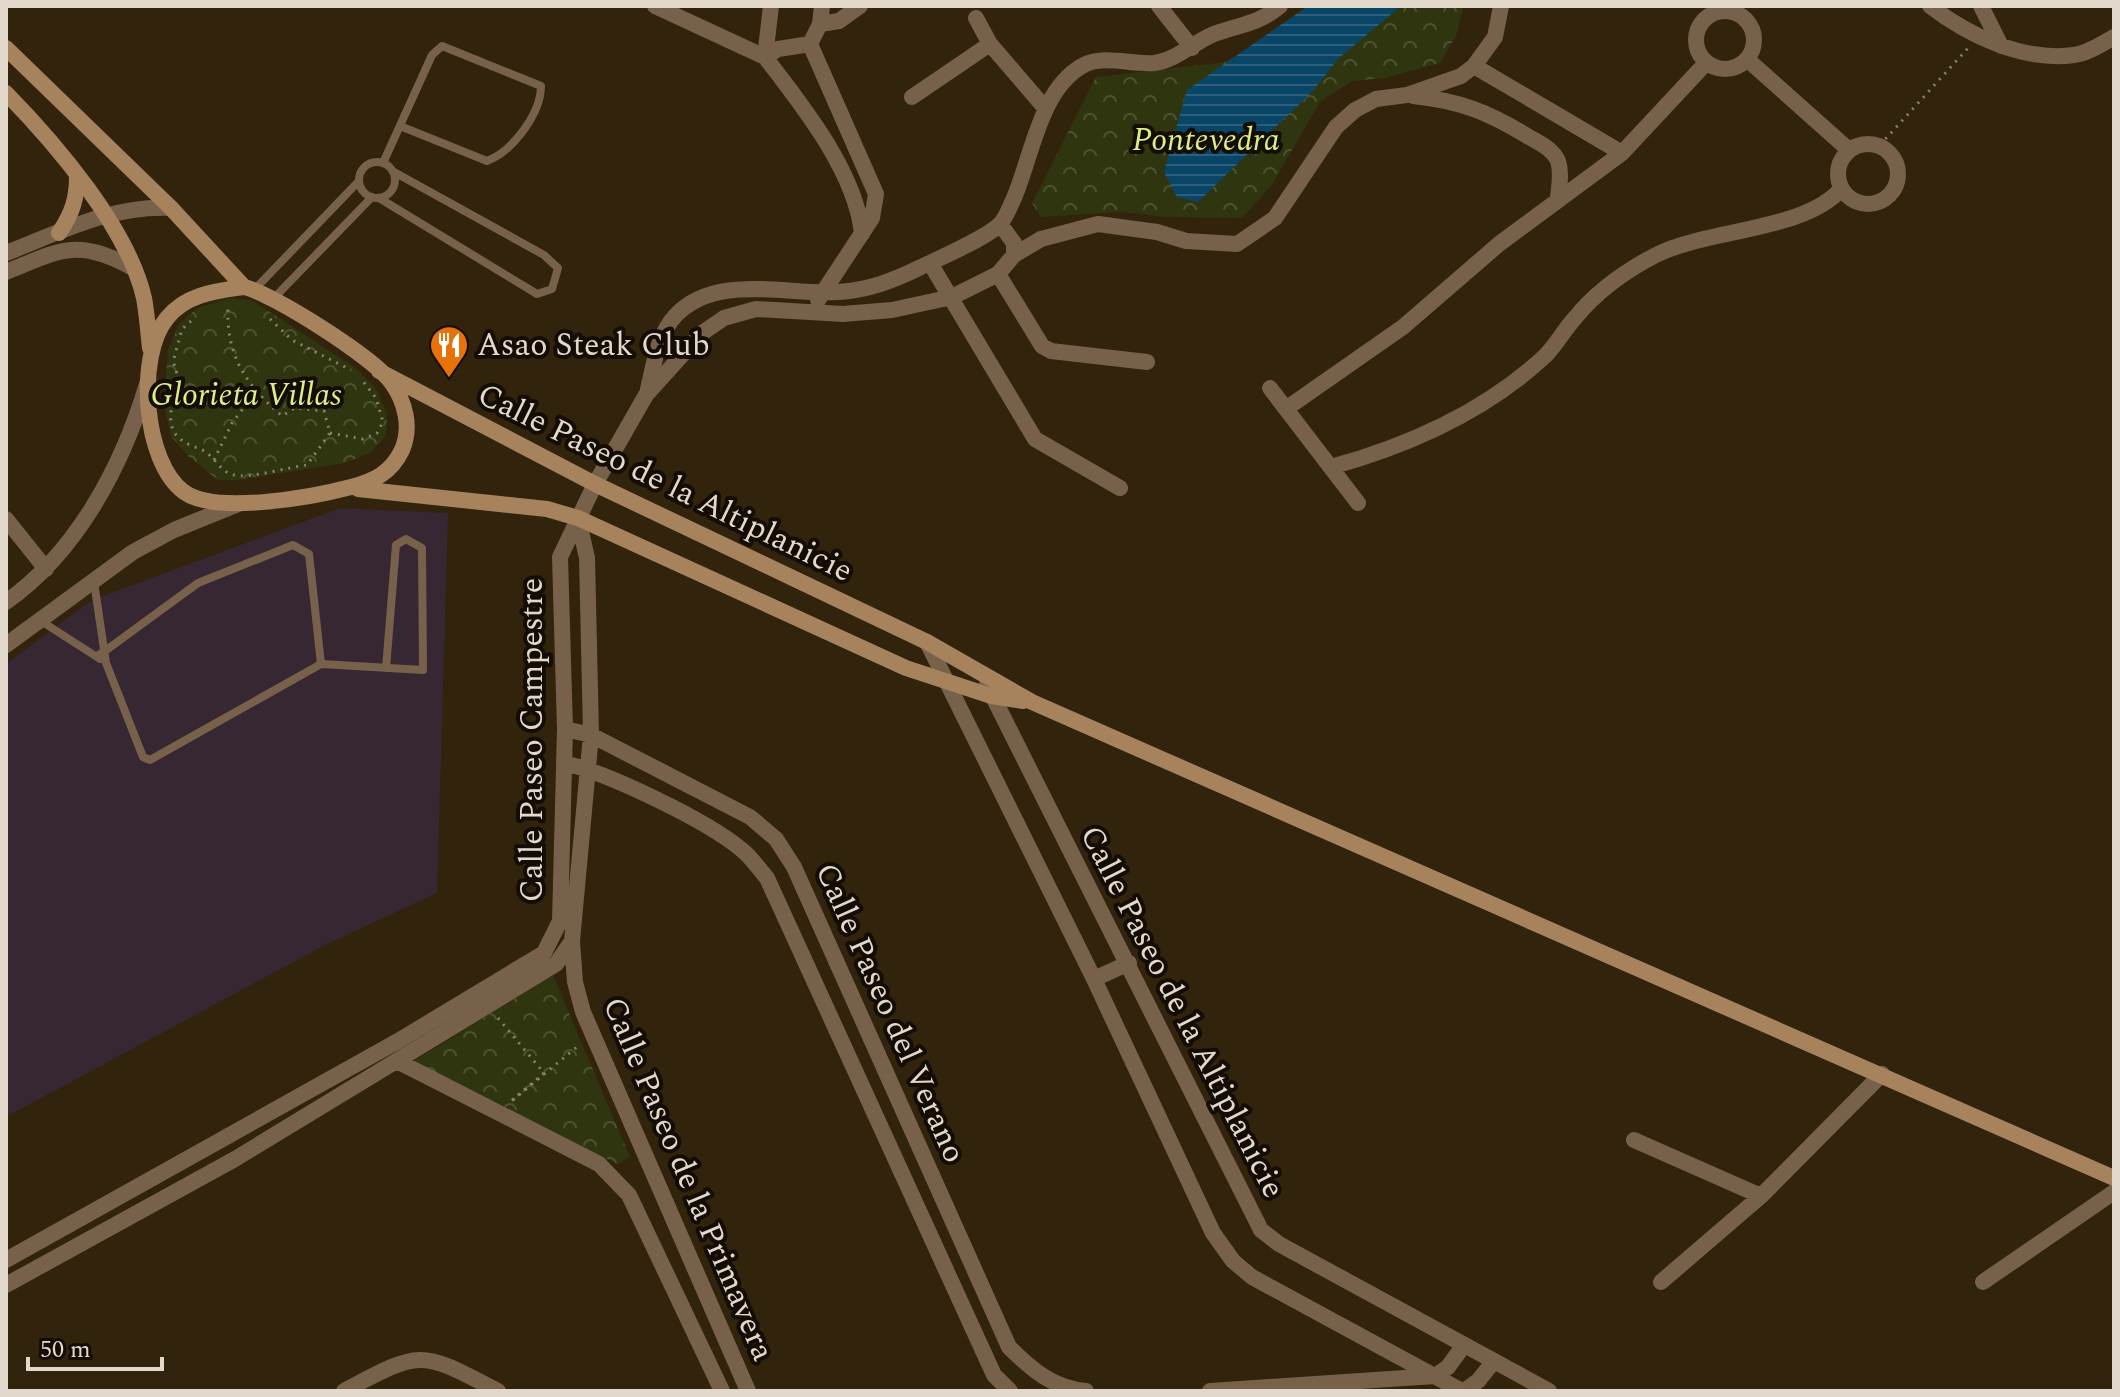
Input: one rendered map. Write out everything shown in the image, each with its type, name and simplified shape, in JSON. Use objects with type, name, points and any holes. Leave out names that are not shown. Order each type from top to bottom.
[{"type":"main road","points":[[6,48],[249,288],[273,299],[389,379],[401,399],[408,424],[403,447],[392,467],[376,480],[348,488],[238,504],[206,501],[184,492],[166,469],[155,446],[144,296],[133,268],[104,215],[77,175],[49,137],[6,93]]},
{"type":"main road","points":[[59,233],[74,206],[77,175]]},
{"type":"main road","points":[[150,348],[167,317],[193,297],[249,288]]},
{"type":"main road","name":"Calle Paseo de la Altiplanicie","points":[[379,371],[595,484],[927,642],[982,672]]},
{"type":"main road","name":"Calle Paseo de la Altiplanicie","points":[[348,488],[547,509],[578,518],[944,682],[991,696]]},
{"type":"main road","points":[[982,672],[1032,702],[2114,1178]]},
{"type":"main road","points":[[991,696],[1032,702]]},
{"type":"street","points":[[655,6],[765,57],[798,99],[841,171],[860,212],[862,234]]},
{"type":"street","points":[[765,57],[771,6]]},
{"type":"street","points":[[810,44],[820,24],[822,6]]},
{"type":"street","points":[[820,24],[839,21],[860,6]]},
{"type":"street","points":[[1159,6],[1192,48]]},
{"type":"street","points":[[646,395],[659,343],[676,315],[693,305],[743,287],[820,292],[874,288],[930,263],[1000,224],[1029,164],[1045,108],[1065,80],[1082,66],[1097,60],[1157,63],[1192,48],[1211,35],[1252,24],[1280,6]]},
{"type":"street","points":[[578,518],[646,395],[702,333],[724,318],[756,309],[814,313],[892,310],[952,297],[998,274],[1014,255],[1041,239],[1098,224],[1157,232],[1186,241],[1237,244],[1275,218],[1336,127],[1355,110],[1376,99],[1407,95],[1461,76],[1474,66],[1495,37],[1501,6]]},
{"type":"street","points":[[1930,6],[2001,46],[2076,55],[2114,37]]},
{"type":"street","points":[[1981,6],[2001,46]]},
{"type":"street","points":[[1723,11],[1737,13],[1748,22],[1754,34],[1754,48],[1748,60],[1735,69],[1720,70],[1706,63],[1698,52],[1696,38],[1700,25],[1710,15],[1723,11]]},
{"type":"street","points":[[976,18],[990,44],[1045,108]]},
{"type":"street","points":[[765,57],[778,49],[810,44]]},
{"type":"street","points":[[810,44],[876,194],[872,218],[820,292],[814,313]]},
{"type":"street","points":[[912,97],[990,44]]},
{"type":"street","points":[[1748,60],[1849,150]]},
{"type":"street","points":[[1287,408],[1403,327],[1558,198],[1622,153],[1706,63]]},
{"type":"street","points":[[1474,66],[1622,153]]},
{"type":"street","points":[[1407,95],[1448,99],[1485,110],[1547,148],[1557,157],[1560,172],[1558,198]]},
{"type":"street","points":[[1864,143],[1880,145],[1894,158],[1897,167],[1899,177],[1892,194],[1875,204],[1856,202],[1841,189],[1838,168],[1849,150],[1864,143]]},
{"type":"street","points":[[1331,467],[1379,454],[1421,435],[1493,395],[1545,355],[1608,283],[1658,254],[1720,234],[1807,213],[1830,202],[1841,189]]},
{"type":"street","points":[[6,253],[104,215],[149,207],[171,208]]},
{"type":"street","points":[[1000,224],[1014,243],[1014,255]]},
{"type":"street","points":[[6,272],[66,249],[106,253],[133,268]]},
{"type":"street","points":[[930,263],[1035,439],[1120,488]]},
{"type":"street","points":[[998,274],[1042,346],[1051,351],[1147,362]]},
{"type":"street","points":[[6,602],[46,569],[69,541],[117,464],[134,426],[148,379]]},
{"type":"street","points":[[1270,388],[1358,503]]},
{"type":"street","points":[[6,645],[133,552],[174,530],[238,504]]},
{"type":"street","name":"Calle Paseo Campestre","points":[[6,1260],[378,1052],[544,953],[560,921],[565,729],[560,557],[578,518]]},
{"type":"street","name":"Calle Paseo Campestre","points":[[6,1285],[235,1159],[556,964],[572,941],[591,735],[587,558],[578,518]]},
{"type":"street","points":[[6,519],[46,569]]},
{"type":"street","name":"Calle Paseo de la Altiplanicie","points":[[927,642],[944,682],[1094,979],[1213,1233],[1233,1261],[1252,1277],[1463,1391]]},
{"type":"street","name":"Calle Paseo de la Altiplanicie","points":[[982,672],[991,696],[1129,963],[1248,1210],[1261,1230],[1279,1244],[1549,1391]]},
{"type":"street","name":"Calle Paseo del Verano","points":[[565,729],[591,735],[750,817],[776,839],[794,867],[1009,1347],[1035,1373],[1068,1389],[1086,1391]]},
{"type":"street","name":"Calle Paseo del Verano","points":[[564,763],[589,769],[715,830],[744,851],[767,878],[994,1375],[1010,1391]]},
{"type":"street","name":"Calle Paseo de la Primavera","points":[[572,941],[575,982],[583,1012],[748,1391]]},
{"type":"street","points":[[1094,979],[1129,963]]},
{"type":"street","points":[[820,995],[845,983]]},
{"type":"street","points":[[378,1052],[392,1064]]},
{"type":"street","name":"Calle Paseo de la Primavera","points":[[392,1064],[599,1164],[616,1178],[629,1195],[722,1391]]},
{"type":"street","points":[[1661,1282],[1761,1196],[1882,1074]]},
{"type":"street","points":[[1634,1140],[1761,1196]]},
{"type":"street","points":[[893,1155],[918,1142]]},
{"type":"street","points":[[1983,1282],[2114,1192]]},
{"type":"street","points":[[682,1303],[706,1290]]},
{"type":"street","points":[[1210,1391],[1435,1376],[1448,1367],[1464,1345]]},
{"type":"street","points":[[344,1391],[401,1362],[420,1357],[457,1369],[498,1391]]},
{"type":"street","points":[[1463,1391],[1478,1381],[1494,1361]]},
{"type":"lane","points":[[383,163],[432,55],[442,46],[541,86],[541,103],[502,155],[487,161],[400,126]]},
{"type":"lane","points":[[359,181],[375,198],[537,294],[552,289],[558,268],[544,255],[383,163]]},
{"type":"lane","points":[[249,288],[359,181],[363,168],[383,163]]},
{"type":"lane","points":[[273,299],[375,198],[391,192],[394,172]]},
{"type":"lane","points":[[94,581],[101,654],[143,757],[150,760],[321,664],[386,668],[423,670],[422,548],[406,539],[396,545],[386,668]]},
{"type":"lane","points":[[101,654],[198,583],[293,545],[309,554],[321,664]]},
{"type":"lane","points":[[40,620],[101,654]]},
{"type":"path","points":[[1880,145],[1979,36]]},
{"type":"path","points":[[221,307],[238,306]]},
{"type":"path","points":[[228,307],[227,331],[234,360],[255,393],[282,416],[295,408],[324,411],[330,433]]},
{"type":"path","points":[[195,317],[182,329],[173,362],[178,382],[171,421],[177,437],[188,447],[202,449],[235,476],[307,465],[330,433]]},
{"type":"path","points":[[269,318],[292,340],[358,374],[376,398],[383,422],[377,433],[363,439],[330,433]]},
{"type":"path","points":[[214,460],[220,443],[255,393]]},
{"type":"path","points":[[493,1012],[544,1073],[504,1107],[582,1042]]},
{"type":"shaded area","points":[[340,508],[448,513],[437,893],[325,945],[6,1117],[6,664],[92,600]]},
{"type":"green space","name":"Pontevedra","points":[[1308,6],[1464,6],[1456,36],[1440,63],[1385,78],[1352,81],[1320,102],[1271,186],[1242,218],[1167,217],[1121,212],[1041,217],[1032,203],[1096,77],[1227,62]]},
{"type":"green space","name":"Glorieta Villas","points":[[230,298],[253,301],[354,367],[376,388],[387,414],[386,436],[370,453],[345,463],[238,480],[218,480],[188,456],[171,436],[164,405],[168,350],[179,324],[197,308]]},
{"type":"green space","points":[[553,975],[630,1157],[617,1164],[414,1061]]},
{"type":"water","points":[[1308,6],[1401,6],[1339,58],[1312,92],[1198,202],[1177,197],[1164,172],[1187,90]]},
{"type":"place","name":"Asao Steak Club","points":[[449,379]]}]
